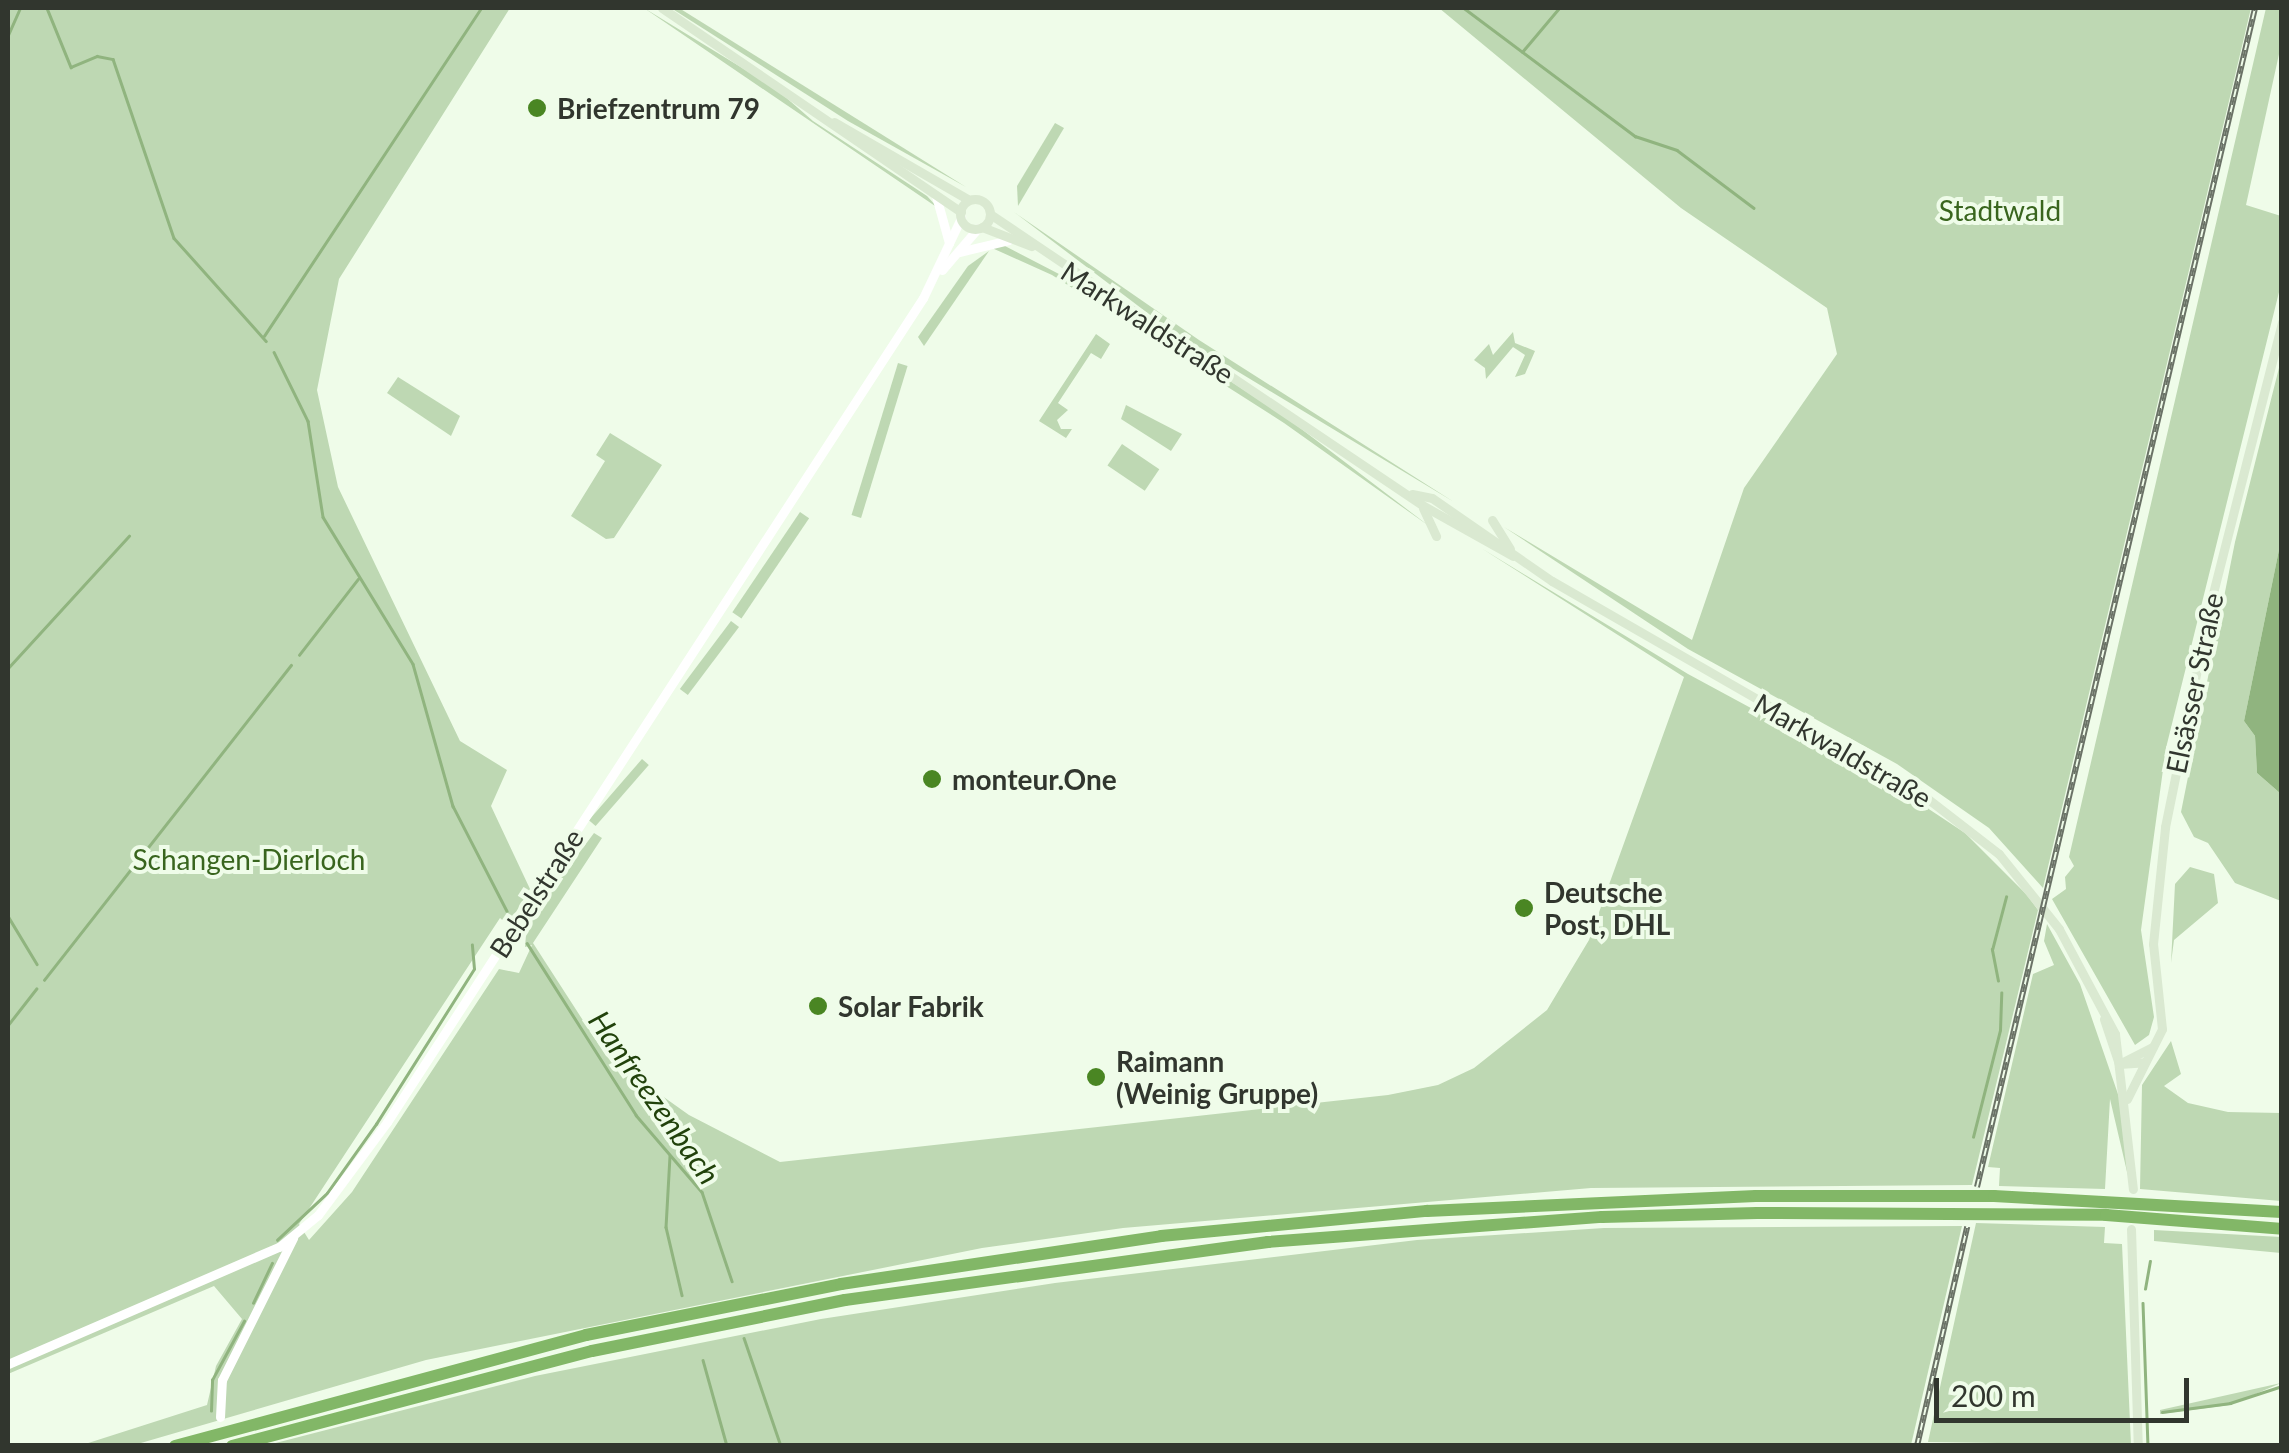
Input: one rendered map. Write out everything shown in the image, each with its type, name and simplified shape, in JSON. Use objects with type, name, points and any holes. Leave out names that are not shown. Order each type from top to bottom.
[{"type":"highway","points":[[174,1446],[586,1335],[1059,1249],[1265,1224],[1602,1200],[1954,1195],[2105,1199],[2282,1212]]},
{"type":"highway","points":[[232,1446],[592,1352],[1061,1266],[1268,1242],[1602,1217],[1951,1212],[2106,1215],[2282,1229]]},
{"type":"main road","points":[[662,8],[832,122],[961,215],[969,200],[832,122]]},
{"type":"main road","name":"Markwaldstraße","points":[[969,200],[982,200],[990,214],[1034,247],[1412,494],[1422,506],[1919,792],[1976,833],[2024,881],[2059,929],[2115,1034],[2126,1102],[2133,1189]]},
{"type":"main road","points":[[980,228],[990,214]]},
{"type":"main road","name":"Markwaldstraße","points":[[961,215],[980,228],[1034,247]]},
{"type":"main road","name":"Elsässer Straße","points":[[2126,1102],[2164,1017],[2154,908],[2171,790],[2282,322]]},
{"type":"main road","name":"Markwaldstraße","points":[[1412,494],[1432,498],[1513,556]]},
{"type":"main road","points":[[1422,506],[1436,536]]},
{"type":"main road","points":[[1492,520],[1513,556]]},
{"type":"main road","points":[[2118,1064],[2153,1047]]},
{"type":"main road","points":[[2118,1064],[2145,1062]]},
{"type":"main road","points":[[2131,1230],[2138,1446]]},
{"type":"street","points":[[936,196],[949,242]]},
{"type":"street","name":"Bebelstraße","points":[[936,276],[961,215]]},
{"type":"street","name":"Bebelstraße","points":[[8,1364],[279,1247],[293,1238],[339,1190],[387,1122],[936,276],[980,228]]},
{"type":"street","points":[[959,252],[1009,240]]},
{"type":"street","points":[[220,1417],[222,1380],[284,1267],[293,1238]]},
{"type":"street","points":[[279,1247],[284,1267]]},
{"type":"green space","name":"Schangen-Dierloch","points":[[8,8],[510,8],[339,279],[317,390],[338,487],[460,741],[507,770],[491,806],[530,889],[508,925],[500,918],[299,1224],[309,1240],[352,1192],[499,969],[519,973],[532,945],[525,947],[527,923],[594,833],[602,838],[533,943],[606,1056],[689,1115],[780,1162],[1388,1095],[1438,1085],[1474,1068],[1547,1010],[1589,940],[1684,677],[1481,548],[1688,674],[1888,782],[1965,833],[2027,895],[2038,910],[1972,1185],[1591,1188],[1123,1228],[982,1248],[426,1360],[134,1445],[82,1445],[207,1405],[216,1366],[242,1319],[214,1286],[8,1374]]},
{"type":"green space","points":[[644,8],[775,88],[813,121],[927,196],[938,208]]},
{"type":"green space","points":[[671,8],[679,8],[966,187],[848,121]]},
{"type":"green space","name":"Stadtwald","points":[[1439,8],[2251,8],[2043,888],[1989,828],[1897,764],[1688,649],[1504,527],[1692,640],[1744,488],[1837,354],[1827,308],[1681,208]]},
{"type":"green space","points":[[2266,8],[2281,8],[2281,45],[2246,205],[2281,216],[2281,284],[2166,748],[2141,930],[2154,1017],[2149,1035],[2135,1045],[2052,899],[2066,889],[2065,877],[2074,866],[2069,857]]},
{"type":"green space","points":[[1055,123],[1064,128],[1018,206],[1017,186]]},
{"type":"green space","points":[[1014,212],[1199,340],[1454,502],[1174,333]]},
{"type":"green space","points":[[1003,245],[1086,288],[1283,415],[1429,526],[1284,423],[1052,275],[992,248]]},
{"type":"green space","points":[[989,251],[924,346],[918,337],[968,266]]},
{"type":"green space","points":[[1513,332],[1515,343],[1535,351],[1525,374],[1515,377],[1525,355],[1513,347],[1486,379],[1485,368],[1474,360],[1489,344],[1493,355]]},
{"type":"green space","points":[[1096,334],[1110,344],[1101,359],[1091,353],[1058,403],[1068,410],[1057,420],[1061,429],[1072,429],[1066,438],[1039,421]]},
{"type":"green space","points":[[2281,360],[2281,540],[2244,721],[2255,736],[2257,773],[2281,794],[2281,901],[2235,883],[2208,843],[2194,837],[2181,812],[2235,542]]},
{"type":"green space","points":[[898,363],[908,366],[861,518],[852,515]]},
{"type":"green space","points":[[398,377],[460,416],[451,436],[387,393]]},
{"type":"green space","points":[[1126,405],[1182,434],[1171,451],[1121,419]]},
{"type":"green space","points":[[610,433],[662,465],[614,538],[606,539],[571,516],[605,461],[596,455]]},
{"type":"green space","points":[[1122,444],[1159,469],[1145,491],[1107,466]]},
{"type":"green space","points":[[800,512],[809,518],[741,618],[732,612]]},
{"type":"green space","points":[[731,621],[739,627],[688,695],[680,689]]},
{"type":"green space","points":[[642,759],[649,765],[596,826],[589,820]]},
{"type":"green space","points":[[2190,867],[2214,874],[2218,903],[2174,940],[2171,963],[2175,884]]},
{"type":"green space","points":[[2047,924],[2080,984],[2119,1097],[2128,1176],[2110,1099],[2105,1189],[1999,1186],[2000,1168],[1988,1167],[2033,974],[2054,965],[2044,941]]},
{"type":"green space","points":[[2171,1041],[2181,1074],[2164,1086],[2188,1103],[2228,1112],[2281,1113],[2281,1201],[2140,1189],[2142,1085]]},
{"type":"green space","points":[[1976,1223],[2105,1227],[2104,1243],[2122,1244],[2131,1445],[1928,1442]]},
{"type":"green space","points":[[1962,1226],[1911,1445],[264,1446],[535,1376],[821,1319],[1055,1283],[1417,1240],[1604,1228]]},
{"type":"green space","points":[[2154,1230],[2281,1237],[2281,1253],[2154,1241]]},
{"type":"green space","points":[[2281,1383],[2230,1405],[2160,1414],[2160,1410]]},
{"type":"shaded area","points":[[2281,540],[2282,794],[2257,773],[2255,736],[2244,721]]},
{"type":"waterway","points":[[8,35],[20,8]]},
{"type":"waterway","name":"Hanfreezenbach","points":[[47,8],[71,67],[97,56],[113,59],[174,238],[266,341]]},
{"type":"waterway","points":[[264,336],[481,8]]},
{"type":"waterway","points":[[1464,8],[1635,136],[1677,150],[1754,208]]},
{"type":"waterway","points":[[1522,52],[1559,8]]},
{"type":"waterway","name":"Hanfreezenbach","points":[[274,352],[308,421],[323,517],[413,664],[453,806],[507,911]]},
{"type":"waterway","points":[[8,668],[129,536]]},
{"type":"waterway","points":[[299,655],[358,579]]},
{"type":"waterway","points":[[44,980],[291,665]]},
{"type":"waterway","points":[[1998,981],[1992,950],[2006,897]]},
{"type":"waterway","points":[[8,916],[37,964]]},
{"type":"waterway","name":"Hanfreezenbach","points":[[527,943],[636,1115],[702,1192],[732,1281]]},
{"type":"waterway","points":[[277,1240],[327,1193],[376,1124],[474,969],[472,945]]},
{"type":"waterway","points":[[8,1025],[36,989]]},
{"type":"waterway","points":[[1973,1137],[2000,1030],[2001,993]]},
{"type":"waterway","points":[[670,1156],[666,1227],[682,1295]]},
{"type":"waterway","points":[[2145,1289],[2150,1261]]},
{"type":"waterway","points":[[253,1303],[272,1263]]},
{"type":"waterway","points":[[2143,1303],[2148,1446]]},
{"type":"waterway","points":[[211,1411],[212,1380],[244,1321]]},
{"type":"waterway","name":"Hanfreezenbach","points":[[744,1338],[781,1446]]},
{"type":"waterway","points":[[703,1360],[727,1446]]},
{"type":"waterway","points":[[2162,1412],[2230,1403],[2282,1386]]},
{"type":"railway","points":[[1977,1187],[2255,8]]},
{"type":"railway","points":[[1917,1446],[1967,1227]]},
{"type":"place","name":"Briefzentrum 79","points":[[537,108]]},
{"type":"place","name":"monteur.One","points":[[932,779]]},
{"type":"place","name":"Deutsche Post, DHL","points":[[1524,908]]},
{"type":"place","name":"Solar Fabrik","points":[[818,1006]]},
{"type":"place","name":"Raimann (Weinig Gruppe)","points":[[1096,1077]]}]
